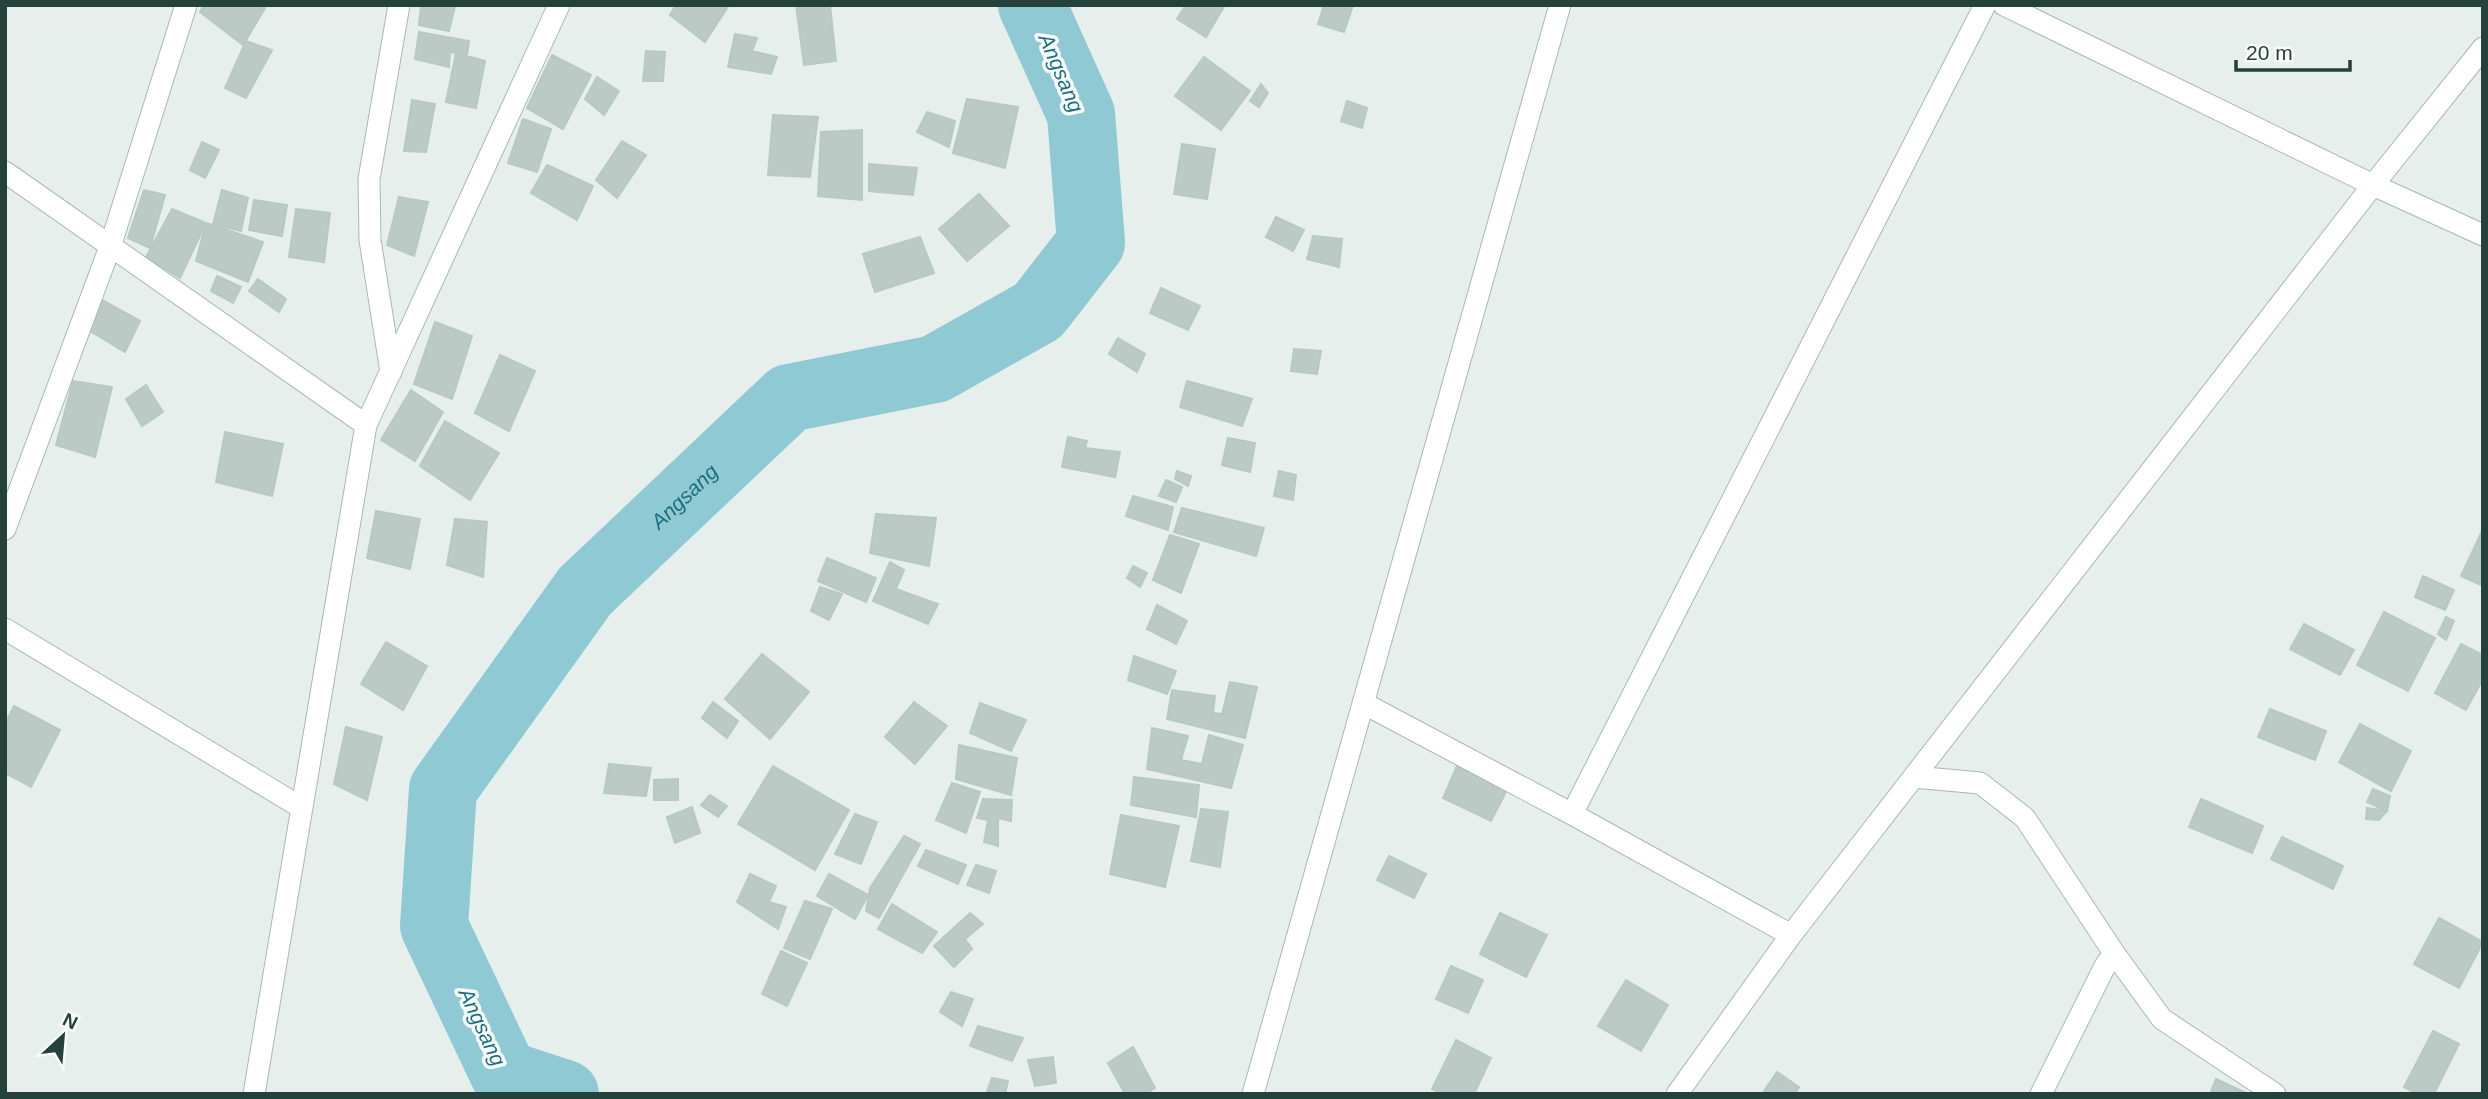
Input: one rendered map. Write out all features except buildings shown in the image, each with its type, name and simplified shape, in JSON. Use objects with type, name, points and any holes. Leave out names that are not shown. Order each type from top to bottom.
[{"type":"street","points":[[5,529],[110,247],[186,5]]},
{"type":"street","points":[[391,372],[370,240],[369,179],[399,5]]},
{"type":"street","points":[[254,1094],[366,425],[559,5]]},
{"type":"street","points":[[1253,1094],[1560,5]]},
{"type":"street","points":[[1572,814],[1985,5]]},
{"type":"street","points":[[2004,5],[2373,185],[2483,235]]},
{"type":"street","points":[[1677,1094],[1791,935],[2373,185],[2483,48]]},
{"type":"street","points":[[5,172],[366,425]]},
{"type":"street","points":[[5,629],[302,808]]},
{"type":"street","points":[[1363,703],[1791,935]]},
{"type":"street","points":[[1914,777],[1980,783],[2025,818],[2114,953],[2162,1019],[2275,1094]]},
{"type":"street","points":[[2041,1094],[2114,953]]},
{"type":"waterway","name":"Angsang","points":[[565,1094],[504,1074],[434,926],[443,789],[585,591],[789,398],[935,369],[1038,311],[1091,243],[1081,114],[1032,5]]}]
